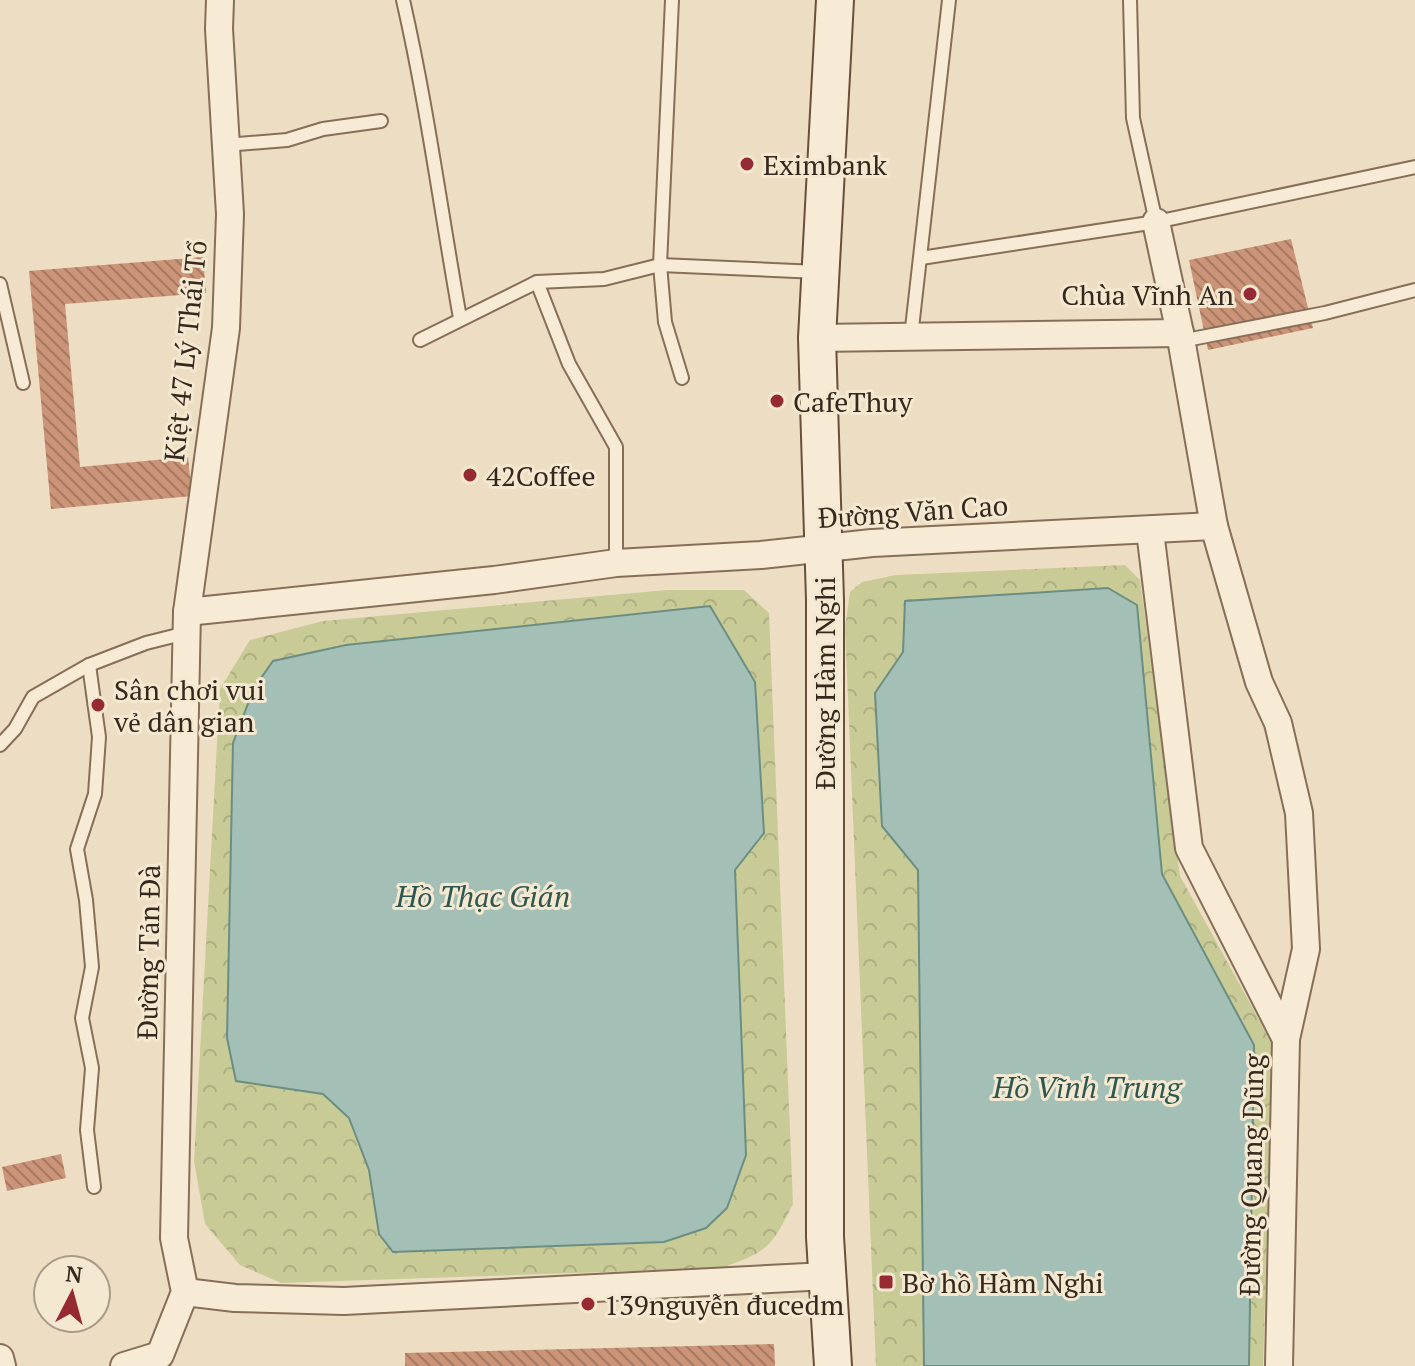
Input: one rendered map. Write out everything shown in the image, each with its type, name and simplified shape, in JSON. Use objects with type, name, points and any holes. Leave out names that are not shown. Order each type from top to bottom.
[{"type":"main road","name":"Đường Hàm Nghi","points":[[833,1366],[827,1276],[824,548],[817,338],[835,0]]},
{"type":"street","name":"Kiệt 47 Lý Thái Tổ","points":[[187,622],[226,328],[230,214],[220,0]]},
{"type":"street","points":[[1156,222],[1214,526],[1259,682],[1278,723],[1299,813],[1306,949],[1286,1039]]},
{"type":"street","points":[[817,338],[1180,337]]},
{"type":"street","name":"Đường Văn Cao","points":[[187,622],[616,563],[761,555],[872,543],[1214,526]]},
{"type":"street","name":"Đường Quang Dũng","points":[[1150,531],[1189,848],[1286,1039],[1279,1366]]},
{"type":"street","name":"Đường Tản Đà","points":[[185,1292],[174,1238],[187,622]]},
{"type":"street","points":[[124,1366],[160,1355],[185,1292],[235,1298],[344,1301],[827,1276]]},
{"type":"street","points":[[0,1358],[2,1366]]},
{"type":"lane","points":[[403,0],[422,81],[437,191],[460,318]]},
{"type":"lane","points":[[672,0],[660,265],[665,322],[682,378]]},
{"type":"lane","points":[[911,337],[949,0]]},
{"type":"lane","points":[[1130,0],[1133,118],[1156,222]]},
{"type":"lane","points":[[225,145],[287,140],[323,129],[381,121]]},
{"type":"lane","points":[[921,258],[1156,222],[1415,167]]},
{"type":"lane","points":[[420,340],[537,282],[604,279],[660,265],[821,272]]},
{"type":"lane","points":[[537,282],[569,364],[616,447],[616,563]]},
{"type":"lane","points":[[0,284],[23,383]]},
{"type":"lane","points":[[1180,337],[1325,313],[1415,290]]},
{"type":"lane","points":[[0,745],[15,729],[33,697],[89,665],[146,643],[187,622]]},
{"type":"lane","points":[[89,665],[99,737],[95,794],[77,849],[86,900],[92,967],[82,1018],[92,1068],[87,1130],[94,1187]]},
{"type":"green space","name":"Hồ Vĩnh Trung","points":[[1125,565],[1140,580],[1180,876],[1273,1045],[1263,1366],[876,1366],[845,627],[850,592],[862,582],[896,575]]},
{"type":"green space","name":"Hồ Thạc Gián","points":[[667,590],[744,590],[769,613],[793,1204],[779,1230],[758,1252],[721,1268],[281,1283],[240,1265],[205,1224],[194,1161],[220,689],[250,640],[323,621]]},
{"type":"water","name":"Hồ Vĩnh Trung","points":[[1108,588],[1137,605],[1162,874],[1254,1045],[1249,1366],[924,1366],[918,870],[882,826],[875,693],[903,652],[905,601]]},
{"type":"water","name":"Hồ Thạc Gián","points":[[710,606],[755,682],[764,833],[735,870],[746,1155],[727,1208],[706,1228],[664,1242],[393,1252],[379,1234],[369,1170],[349,1118],[323,1094],[236,1081],[227,1038],[233,743],[254,688],[273,661],[346,645]]},
{"type":"building","name":"Chùa Vĩnh An","points":[[1291,239],[1313,328],[1208,350],[1189,260]]},
{"type":"building","points":[[203,257],[206,293],[65,304],[80,467],[188,457],[192,496],[51,509],[29,271]]},
{"type":"building","points":[[61,1154],[66,1178],[7,1191],[2,1167]]},
{"type":"building","points":[[774,1344],[775,1366],[405,1366],[405,1353]]},
{"type":"place","name":"Eximbank","points":[[747,164]]},
{"type":"place","name":"Chùa Vĩnh An","points":[[1250,294]]},
{"type":"place","name":"CafeThuy","points":[[777,401]]},
{"type":"place","name":"42Coffee","points":[[470,475]]},
{"type":"place","name":"Sân chơi vui vẻ dân gian","points":[[98,705]]},
{"type":"place","name":"Bờ hồ Hàm Nghi","points":[[886,1282]]},
{"type":"place","name":"139nguyễn đucedm","points":[[588,1304]]}]
